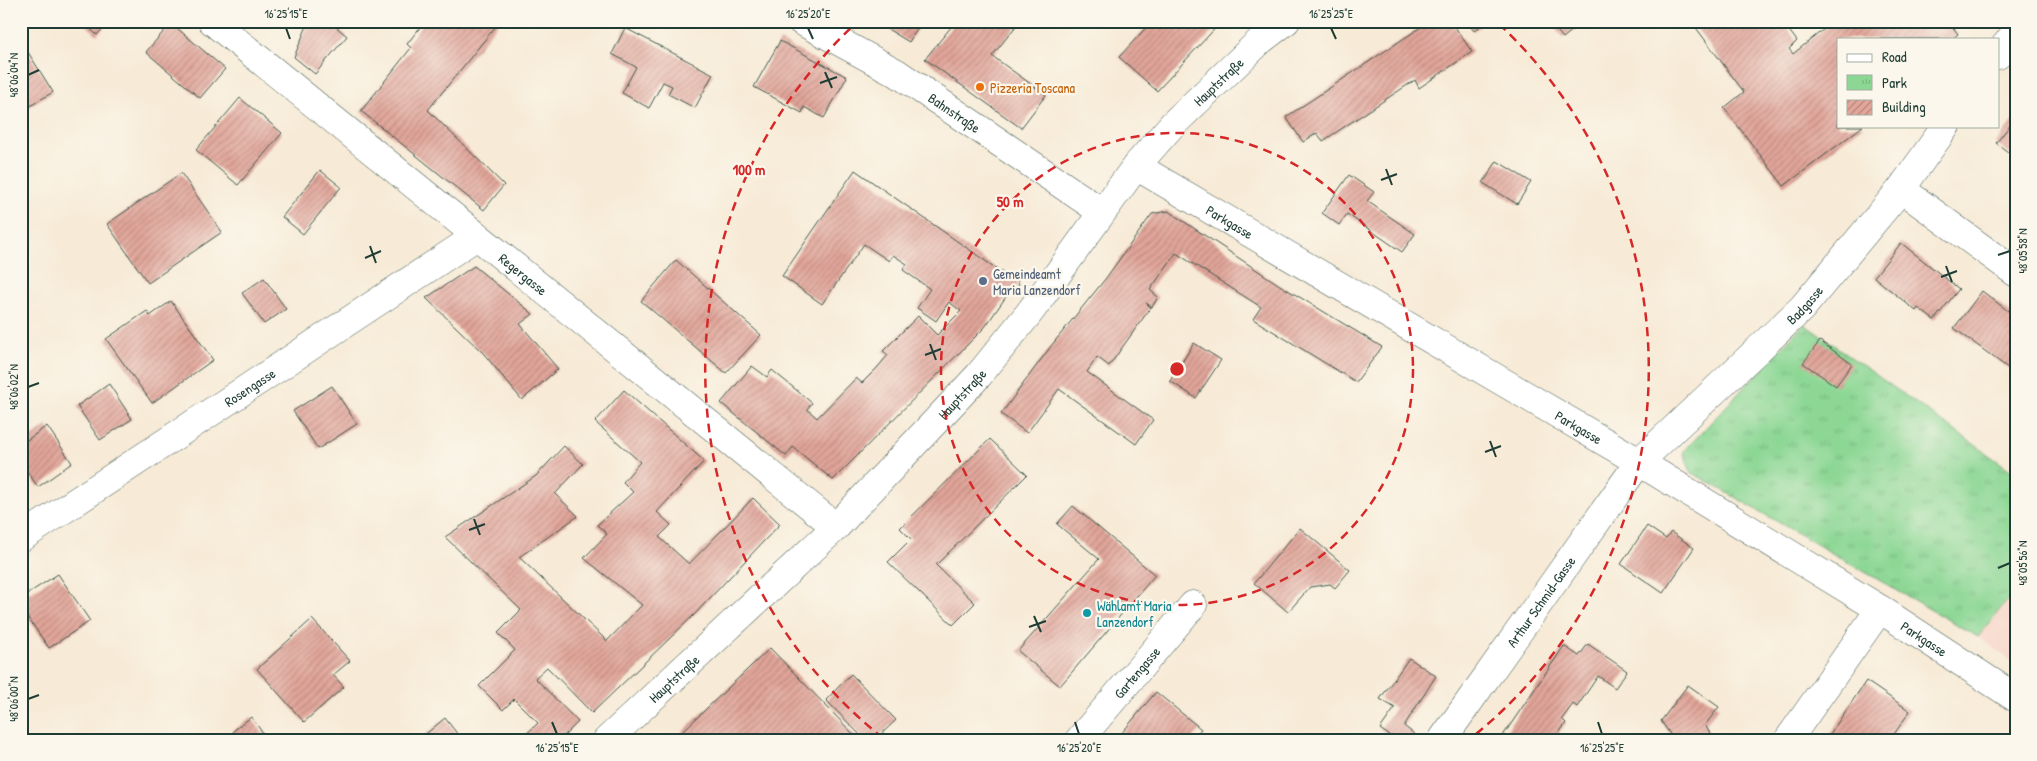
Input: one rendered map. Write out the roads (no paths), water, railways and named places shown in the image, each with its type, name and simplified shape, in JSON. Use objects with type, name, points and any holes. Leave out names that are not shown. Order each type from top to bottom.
[{"type":"street","name":"Regergasse","points":[[212,21],[836,527]]},
{"type":"street","name":"Bahnstraße","points":[[801,21],[897,73],[1102,212]]},
{"type":"street","name":"Hauptstraße","points":[[607,740],[836,527],[979,375],[1030,312],[1136,166],[1172,125],[1260,41],[1286,21]]},
{"type":"street","points":[[2000,52],[2016,32]]},
{"type":"street","name":"Badgasse","points":[[1639,462],[1802,308],[1901,189],[1945,128]]},
{"type":"street","name":"Parkgasse","points":[[1136,166],[1639,462],[1880,609],[2016,698]]},
{"type":"street","points":[[1901,189],[2016,272]]},
{"type":"street","name":"Rosengasse","points":[[21,538],[477,236]]},
{"type":"street","name":"Arthur Schmid-Gasse","points":[[1442,740],[1639,462]]},
{"type":"street","name":"Gartengasse","points":[[1080,740],[1193,605]]},
{"type":"street","points":[[1788,740],[1880,609]]},
{"type":"place","name":"Pizzeria Toscana","points":[[980,87]]},
{"type":"place","name":"Gemeindeamt Maria Lanzendorf","points":[[983,281]]},
{"type":"place","name":"Wählamt Maria Lanzendorf","points":[[1087,613]]}]
